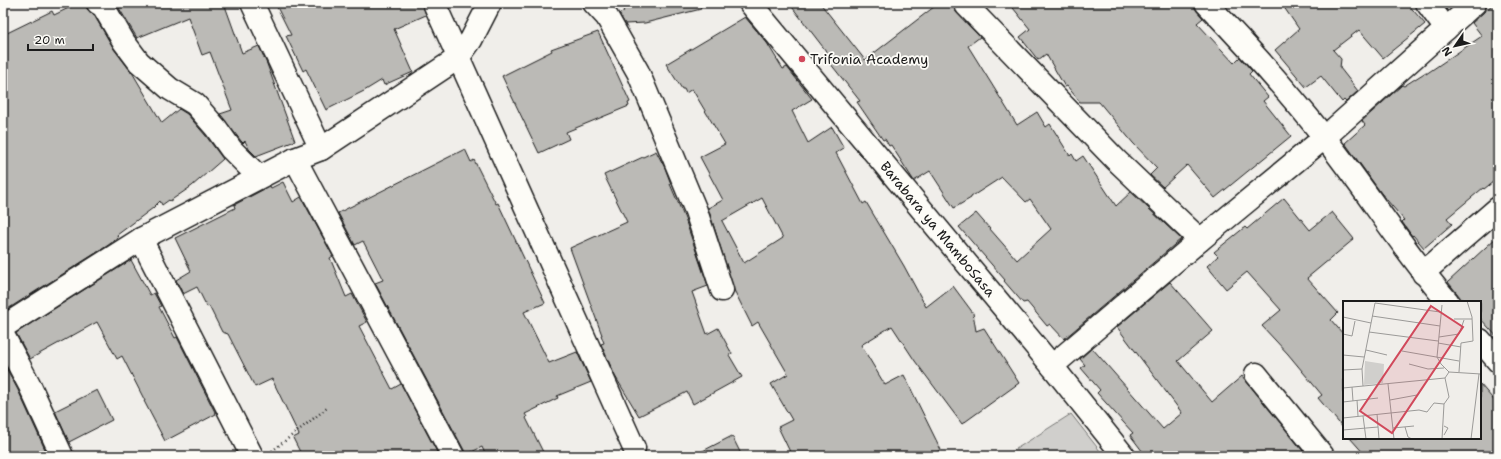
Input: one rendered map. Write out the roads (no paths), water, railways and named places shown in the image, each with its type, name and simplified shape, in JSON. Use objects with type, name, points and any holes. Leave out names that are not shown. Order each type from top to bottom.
[{"type":"street","points":[[98,3],[102,6],[124,42],[139,62],[170,89],[195,104],[216,128],[231,149],[259,177]]},
{"type":"street","points":[[252,3],[321,149]]},
{"type":"street","points":[[434,3],[634,448]]},
{"type":"street","points":[[3,327],[141,239],[295,159],[321,149],[458,58],[471,40],[490,3]]},
{"type":"street","points":[[594,3],[607,17],[638,72],[696,211],[722,290]]},
{"type":"street","name":"Barabara ya MamboSasa","points":[[750,3],[1052,366],[1124,456]]},
{"type":"street","points":[[1206,3],[1264,64],[1324,138],[1423,273],[1447,301]]},
{"type":"street","points":[[1426,3],[1446,29]]},
{"type":"street","points":[[1052,366],[1200,240],[1324,138],[1475,3]]},
{"type":"street","points":[[966,5],[1116,160],[1200,240]]},
{"type":"street","points":[[295,159],[454,456]]},
{"type":"street","points":[[1423,273],[1498,208]]},
{"type":"street","points":[[141,239],[261,454]]},
{"type":"street","points":[[3,335],[29,384],[62,456]]},
{"type":"street","points":[[1481,341],[1498,361]]},
{"type":"street","points":[[1256,374],[1323,456]]},
{"type":"place","name":"Trifonia Academy","points":[[802,59]]}]
